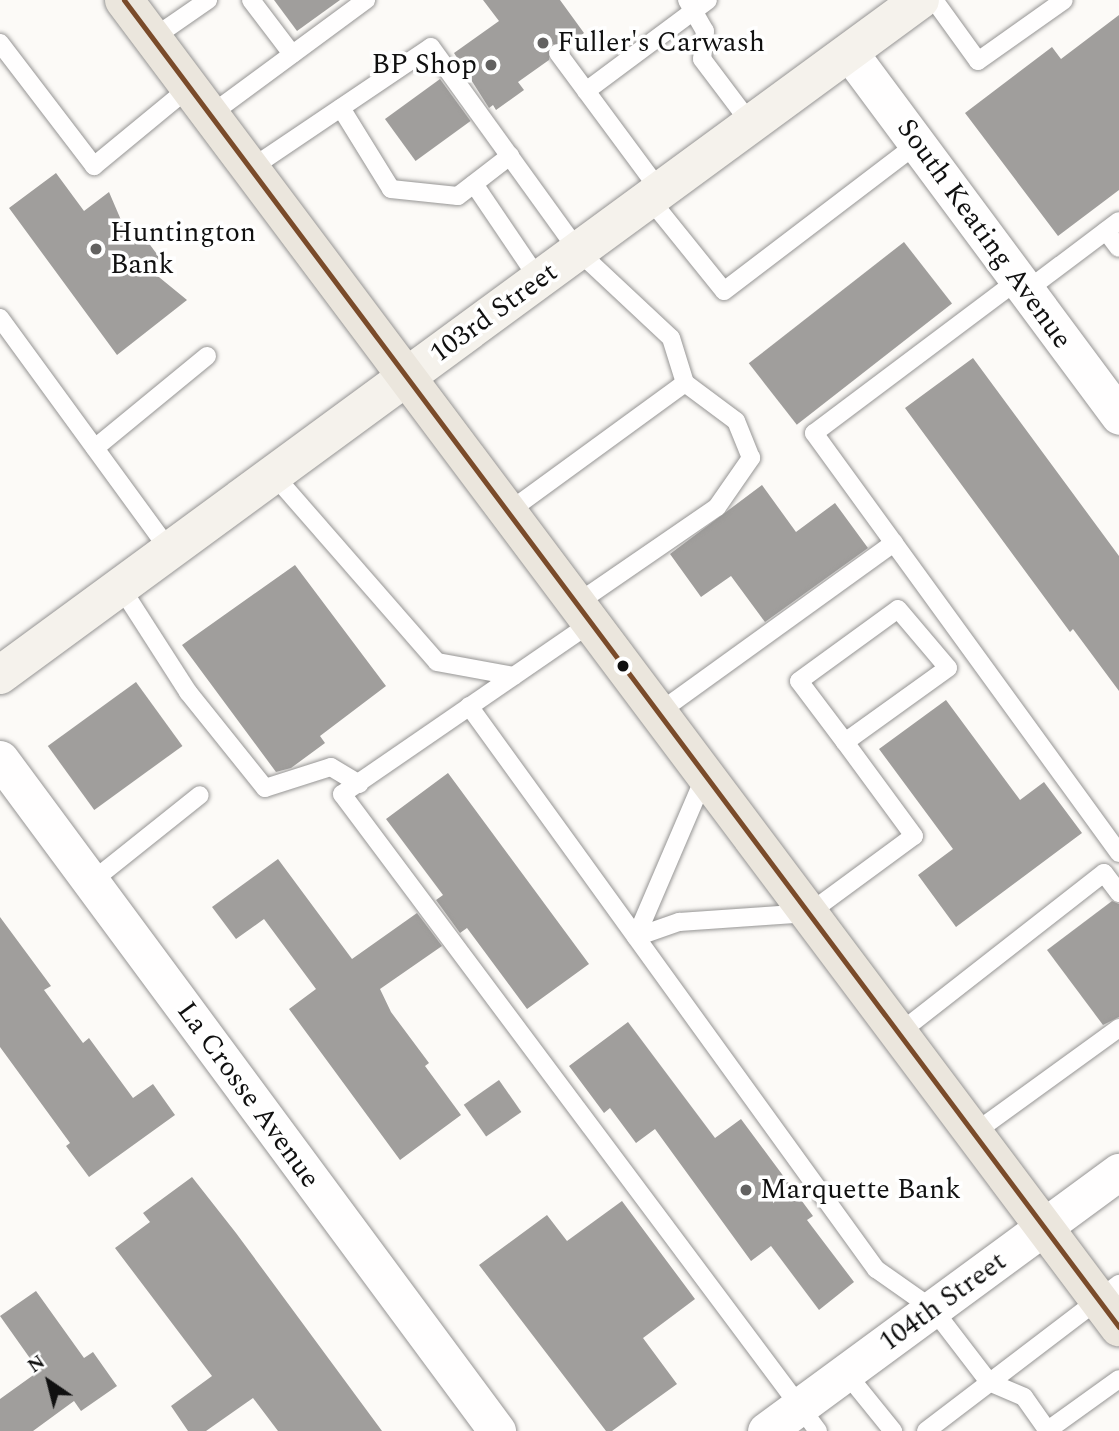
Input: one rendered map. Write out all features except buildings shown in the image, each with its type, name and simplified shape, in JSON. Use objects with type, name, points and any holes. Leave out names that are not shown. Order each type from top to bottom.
[{"type":"main road","points":[[124,0],[1044,1227],[1112,1303]]},
{"type":"main road","name":"103rd Street","points":[[0,675],[920,0]]},
{"type":"street","name":"South Keating Avenue","points":[[849,52],[1119,416]]},
{"type":"street","name":"La Crosse Avenue","points":[[0,759],[497,1431]]},
{"type":"street","name":"104th Street","points":[[766,1431],[809,1419],[846,1373],[1119,1172]]},
{"type":"lane","points":[[153,38],[208,0]]},
{"type":"lane","points":[[251,0],[292,54]]},
{"type":"lane","points":[[0,43],[94,166],[200,101],[292,54],[366,0]]},
{"type":"lane","points":[[934,0],[978,61],[1064,0]]},
{"type":"lane","points":[[586,91],[696,3],[705,31],[702,59],[751,124]]},
{"type":"lane","points":[[250,169],[431,47],[578,251],[671,338],[685,383],[736,421],[751,458],[717,507],[584,613],[514,676],[342,794],[809,1419]]},
{"type":"lane","points":[[558,53],[654,195],[724,291],[917,144]]},
{"type":"lane","points":[[341,108],[391,189],[458,196],[510,156]]},
{"type":"lane","points":[[474,184],[539,279]]},
{"type":"lane","points":[[1119,248],[1112,226],[814,433],[1119,853]]},
{"type":"lane","points":[[0,318],[169,550]]},
{"type":"lane","points":[[95,448],[207,356]]},
{"type":"lane","points":[[508,512],[685,383]]},
{"type":"lane","points":[[273,474],[437,662],[514,676]]},
{"type":"lane","points":[[658,713],[894,543]]},
{"type":"lane","points":[[120,586],[188,692],[265,788],[331,767],[359,784]]},
{"type":"lane","points":[[636,937],[679,922],[809,912],[914,836],[799,681],[898,609],[948,668]]},
{"type":"lane","points":[[845,742],[972,650]]},
{"type":"lane","points":[[468,706],[876,1269],[933,1309],[989,1382],[1024,1397],[1048,1431],[1119,1379]]},
{"type":"lane","points":[[636,937],[705,776]]},
{"type":"lane","points":[[91,882],[200,795]]},
{"type":"lane","points":[[899,1033],[1104,873],[1119,893]]},
{"type":"lane","points":[[974,1133],[1119,1028]]},
{"type":"lane","points":[[926,1431],[989,1382],[1112,1303]]},
{"type":"lane","points":[[846,1373],[893,1431]]},
{"type":"transit line","points":[[124,0],[1119,1327]]},
{"type":"place","name":"Fuller's Carwash","points":[[543,43]]},
{"type":"place","name":"BP Shop","points":[[491,65]]},
{"type":"place","name":"Huntington Bank","points":[[96,249]]},
{"type":"place","name":"Marquette Bank","points":[[746,1190]]}]
